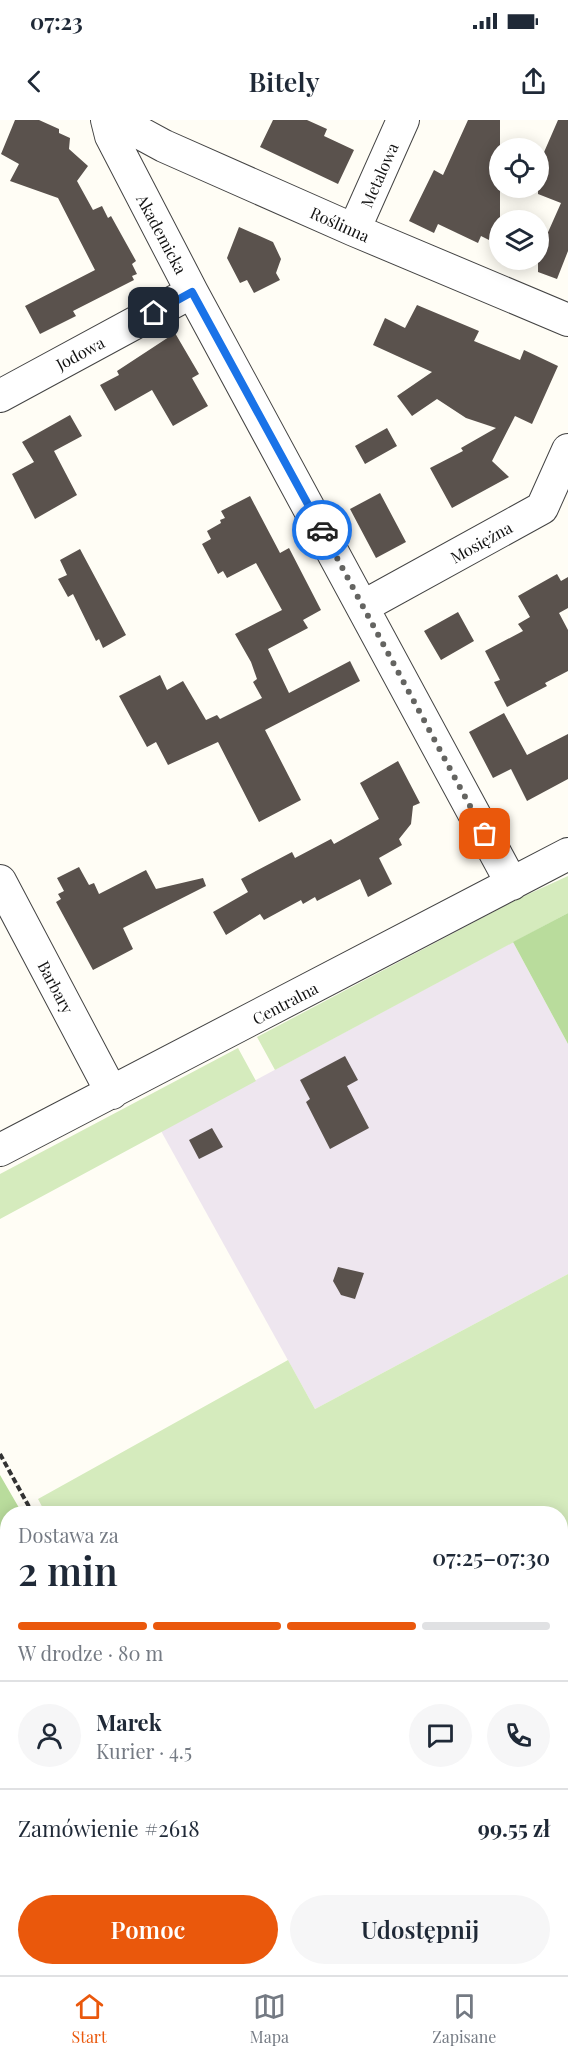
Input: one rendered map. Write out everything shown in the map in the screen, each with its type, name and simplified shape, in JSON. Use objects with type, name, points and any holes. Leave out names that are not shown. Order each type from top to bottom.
[{"type":"street","name":"Akademicka","points":[[107,120],[111,136],[192,292],[364,606],[512,884]]},
{"type":"street","name":"Roślinna","points":[[116,120],[164,146],[354,230],[568,320]]},
{"type":"street","name":"Metalowa","points":[[354,230],[403,120]]},
{"type":"street","name":"Jodowa","points":[[0,396],[192,292]]},
{"type":"street","name":"Mosiężna","points":[[364,606],[542,508],[568,450]]},
{"type":"street","name":"Centralna","points":[[0,1150],[568,854]]},
{"type":"street","name":"Barbary","points":[[0,881],[112,1093]]},
{"type":"path","points":[[0,1454],[29,1506]]},
{"type":"shaded area","points":[[513,942],[568,1044],[568,1274],[315,1409],[161,1131]]},
{"type":"green space","points":[[568,876],[568,913],[275,1070],[257,1037],[520,898]]},
{"type":"green space","points":[[568,913],[568,1044],[513,942]]},
{"type":"green space","points":[[238,1048],[256,1081],[0,1219],[0,1174]]},
{"type":"green space","points":[[568,1274],[568,1506],[42,1506],[38,1499],[288,1360],[315,1409]]},
{"type":"green space","points":[[0,1475],[18,1506],[0,1506]]},
{"type":"building","points":[[15,120],[39,120],[59,129],[59,133],[70,138],[69,149],[88,166],[77,181],[93,210],[102,206],[108,218],[111,216],[136,261],[132,264],[137,274],[132,276],[134,280],[73,311],[76,316],[40,334],[25,306],[95,270],[58,198],[10,181],[19,164],[1,154]]},
{"type":"building","points":[[273,120],[307,120],[327,129],[324,136],[354,150],[338,184],[260,147]]},
{"type":"building","points":[[468,120],[500,120],[500,138],[489,138],[489,198],[500,198],[500,210],[489,210],[489,240],[481,236],[478,243],[438,224],[434,233],[409,221],[434,170],[443,175]]},
{"type":"building","points":[[558,120],[568,120],[568,251],[557,279],[538,272],[538,270],[549,270],[549,230],[561,203],[548,198],[549,141]]},
{"type":"building","points":[[239,227],[273,242],[281,259],[276,273],[280,280],[254,293],[247,280],[240,283],[227,258]]},
{"type":"building","points":[[417,305],[479,331],[474,341],[520,360],[524,350],[558,366],[532,424],[515,416],[492,461],[509,477],[452,508],[430,468],[463,451],[461,448],[496,428],[466,418],[437,399],[412,416],[397,396],[432,372],[373,345],[385,318],[405,328]]},
{"type":"building","points":[[175,333],[199,374],[192,378],[208,406],[173,426],[152,390],[115,411],[100,385],[119,375],[117,371]]},
{"type":"building","points":[[70,415],[82,436],[54,451],[77,495],[35,519],[12,474],[34,462],[22,442]]},
{"type":"building","points":[[387,428],[397,446],[365,464],[355,446]]},
{"type":"building","points":[[380,493],[406,542],[376,558],[350,509]]},
{"type":"building","points":[[250,496],[280,553],[289,548],[321,610],[303,620],[308,628],[268,649],[289,693],[350,661],[360,681],[265,730],[301,800],[259,822],[218,742],[168,765],[156,742],[147,747],[119,696],[160,675],[167,690],[183,681],[206,720],[217,715],[220,719],[262,698],[253,682],[257,679],[251,662],[235,634],[282,610],[256,563],[227,578],[223,571],[218,574],[202,544],[211,539],[207,531],[225,518],[221,511]]},
{"type":"building","points":[[80,549],[126,635],[103,648],[99,639],[96,641],[73,594],[68,597],[58,579],[67,575],[60,560]]},
{"type":"building","points":[[557,574],[561,581],[568,577],[568,608],[559,613],[568,630],[568,671],[545,683],[547,686],[507,707],[494,682],[500,680],[485,651],[523,631],[518,624],[530,617],[518,596]]},
{"type":"building","points":[[458,612],[474,641],[441,660],[424,631]]},
{"type":"building","points":[[504,713],[527,755],[568,734],[568,779],[527,801],[511,769],[493,778],[469,732]]},
{"type":"building","points":[[398,761],[420,803],[413,806],[411,824],[399,839],[402,845],[379,858],[392,884],[368,897],[360,879],[317,901],[315,897],[303,904],[301,900],[264,920],[260,914],[226,935],[213,912],[248,892],[241,879],[292,852],[295,858],[331,839],[334,844],[379,819],[360,783]]},
{"type":"building","points":[[79,867],[89,885],[94,883],[99,894],[146,870],[156,889],[203,878],[206,886],[123,928],[133,949],[93,970],[56,902],[61,899],[58,894],[64,891],[57,878]]},
{"type":"building","points":[[345,1056],[358,1080],[347,1086],[369,1128],[330,1149],[306,1102],[310,1099],[300,1080]]},
{"type":"building","points":[[212,1128],[223,1147],[199,1159],[189,1140]]},
{"type":"building","points":[[338,1267],[364,1273],[355,1299],[341,1295],[333,1281]]},
{"type":"way so far","points":[[322,530],[485,834]]},
{"type":"route","points":[[154,313],[192,292],[322,530]]}]
